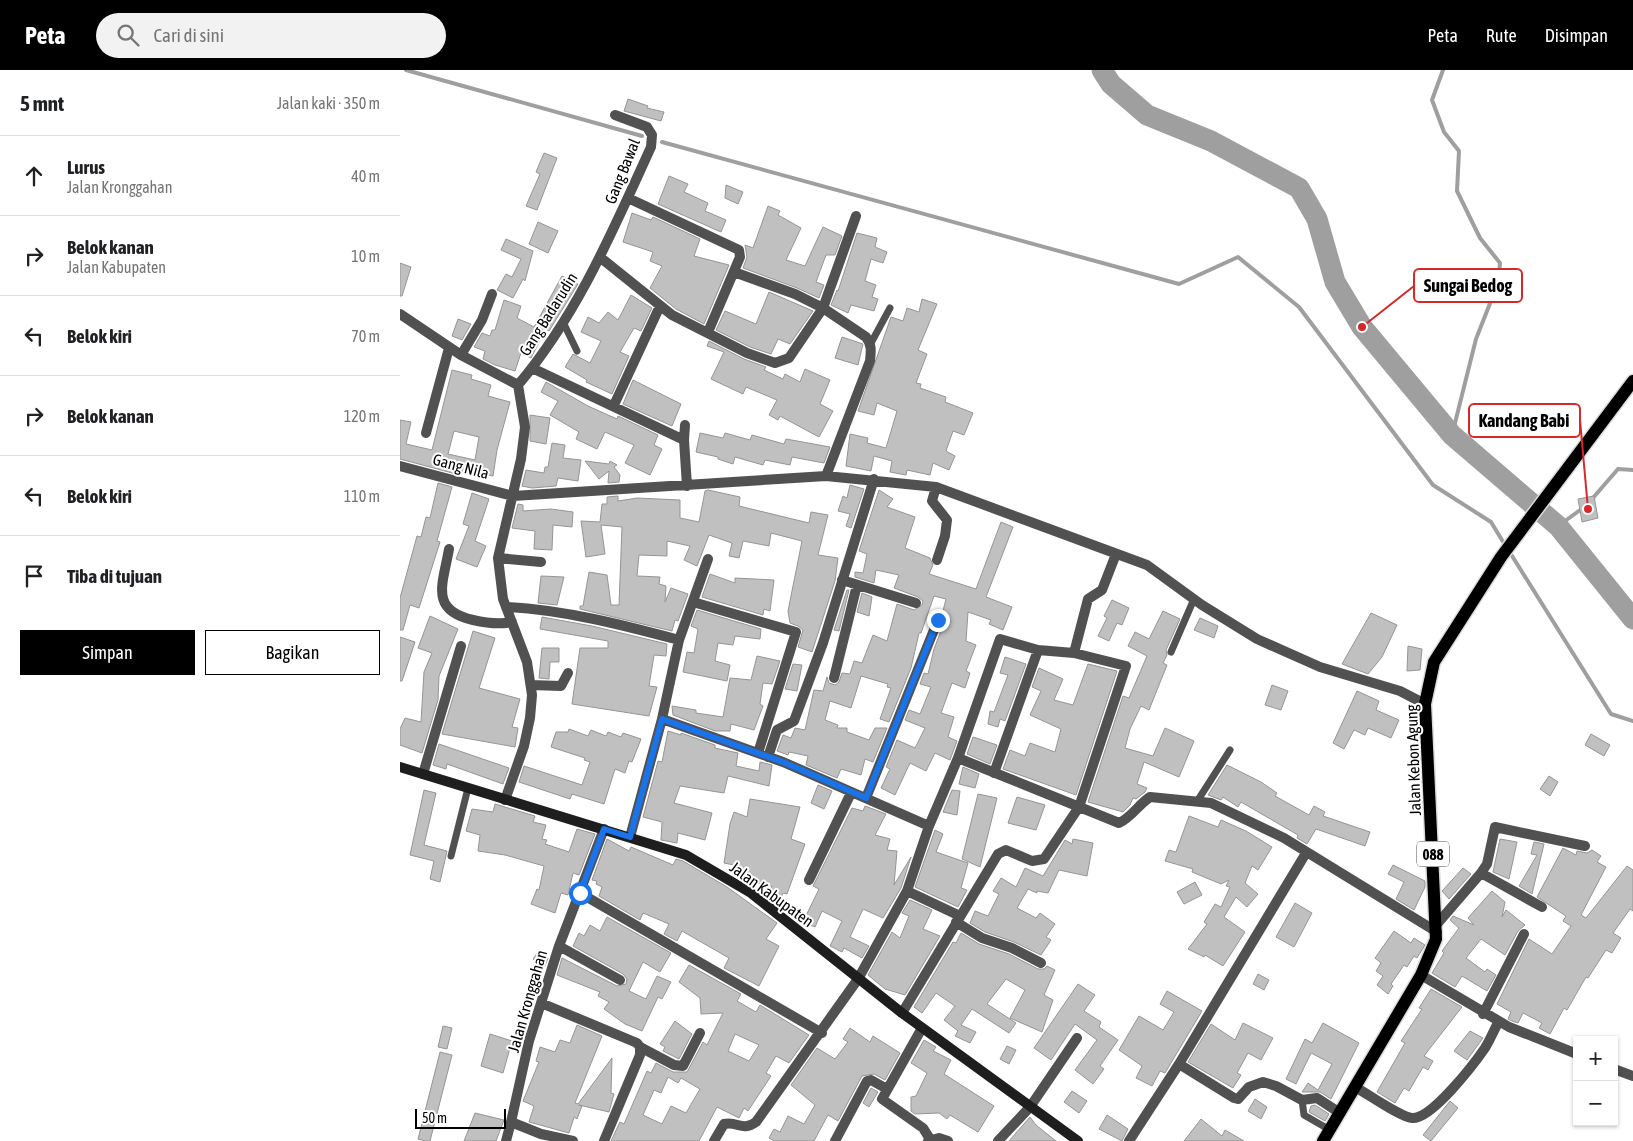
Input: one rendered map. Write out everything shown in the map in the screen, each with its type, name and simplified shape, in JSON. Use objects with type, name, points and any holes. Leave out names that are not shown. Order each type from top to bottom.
[{"type":"main road","name":"Jalan Kebon Agung","points":[[1326,1136],[1421,975],[1431,954],[1437,928],[1425,704],[1434,662],[1501,557],[1633,381]]},
{"type":"main road","name":"Jalan Kabupaten","points":[[400,766],[686,855],[751,893],[902,1013],[1078,1141]]},
{"type":"street","name":"Gang Bawal","points":[[601,258],[651,147],[652,135],[647,127],[638,122],[615,115]]},
{"type":"street","points":[[628,198],[739,250],[740,257],[708,332]]},
{"type":"street","points":[[601,258],[660,306],[682,320],[747,352],[779,362],[789,358],[823,308],[856,216]]},
{"type":"street","name":"Gang Badarudin","points":[[518,385],[564,322],[601,258]]},
{"type":"street","points":[[734,272],[795,294],[823,308],[871,343],[870,361],[826,476]]},
{"type":"street","points":[[461,355],[482,320],[492,294]]},
{"type":"street","points":[[614,405],[660,306]]},
{"type":"street","points":[[400,314],[449,348],[518,385],[525,427],[514,496],[498,558],[506,607],[527,662],[531,685],[530,718],[524,746],[505,800]]},
{"type":"street","points":[[426,433],[449,348]]},
{"type":"street","points":[[532,368],[614,405],[684,440]]},
{"type":"street","points":[[685,425],[687,486]]},
{"type":"street","name":"Gang Nila","points":[[400,466],[514,496],[826,476],[936,487],[1147,565],[1194,600],[1265,642],[1320,667],[1400,691],[1425,704]]},
{"type":"street","points":[[763,755],[777,730],[794,720],[823,643],[874,480]]},
{"type":"street","points":[[936,487],[932,501],[945,517],[947,526],[938,560]]},
{"type":"street","points":[[449,549],[442,585],[443,602],[449,611],[484,622],[502,624],[512,622]]},
{"type":"street","points":[[1074,654],[1088,599],[1102,590],[1116,554]]},
{"type":"street","points":[[498,558],[541,562]]},
{"type":"street","points":[[630,837],[662,719],[680,640],[708,559]]},
{"type":"street","points":[[842,580],[916,603]]},
{"type":"street","points":[[834,678],[857,585]]},
{"type":"street","points":[[693,602],[796,632],[763,755]]},
{"type":"street","points":[[506,607],[539,609],[616,624],[680,640]]},
{"type":"street","points":[[866,798],[938,620]]},
{"type":"street","points":[[714,1141],[724,1124],[745,1127],[756,1122],[822,1033],[858,979],[907,891],[929,826],[958,758],[998,642],[1003,639],[1038,650],[1074,654],[1124,664],[1127,670],[1079,808],[1044,859],[1032,861],[1006,850],[998,854],[902,1013]]},
{"type":"street","points":[[823,643],[841,649]]},
{"type":"street","points":[[423,774],[461,646]]},
{"type":"street","points":[[994,773],[1038,650]]},
{"type":"street","points":[[531,685],[561,686],[568,673]]},
{"type":"street","points":[[662,719],[763,755],[929,826]]},
{"type":"street","points":[[958,758],[1119,823],[1129,818],[1138,805],[1150,797],[1198,800],[1219,807],[1284,838],[1306,853],[1437,928],[1487,864],[1495,827],[1585,846]]},
{"type":"street","points":[[809,880],[851,793]]},
{"type":"street","name":"Jalan Kronggahan","points":[[506,1141],[529,1041],[559,946],[604,829]]},
{"type":"street","points":[[1129,1141],[1179,1064],[1306,853]]},
{"type":"street","points":[[1481,873],[1542,907]]},
{"type":"street","points":[[907,891],[958,919],[982,938],[1012,948],[1041,963]]},
{"type":"street","points":[[580,893],[822,1033]]},
{"type":"street","points":[[1483,1014],[1524,934]]},
{"type":"street","points":[[559,946],[620,980]]},
{"type":"street","points":[[1421,975],[1483,1014],[1573,1052]]},
{"type":"street","points":[[541,1003],[637,1043],[640,1047],[674,1065],[683,1066],[700,1033]]},
{"type":"street","points":[[1355,1087],[1407,1117],[1422,1117],[1433,1109],[1474,1064],[1499,1021]]},
{"type":"street","points":[[922,1028],[883,1097],[884,1101],[923,1128],[929,1140],[939,1138],[948,1141]]},
{"type":"street","points":[[998,1141],[1030,1107],[1077,1038]]},
{"type":"street","points":[[604,1141],[640,1055],[640,1047]]},
{"type":"street","points":[[1179,1064],[1234,1098],[1238,1099],[1249,1087],[1263,1082],[1302,1100],[1317,1098],[1340,1113]]},
{"type":"street","points":[[1618,1070],[1633,1076]]},
{"type":"street","points":[[835,1141],[867,1081],[872,1080],[887,1090]]},
{"type":"street","points":[[511,1122],[541,1134],[573,1141]]},
{"type":"lane","points":[[871,343],[890,308]]},
{"type":"lane","points":[[564,322],[578,351]]},
{"type":"lane","points":[[1171,652],[1194,600]]},
{"type":"lane","points":[[1198,800],[1230,750]]},
{"type":"lane","points":[[450,856],[468,788]]},
{"type":"lane","points":[[1302,1100],[1304,1115],[1326,1136]]},
{"type":"building","points":[[628,99],[648,106],[647,108],[664,112],[661,121],[624,111]]},
{"type":"building","points":[[544,153],[557,158],[537,210],[526,206],[540,174],[536,172]]},
{"type":"building","points":[[669,176],[688,184],[684,192],[708,203],[705,211],[726,220],[721,232],[658,204]]},
{"type":"building","points":[[726,185],[743,192],[738,204],[725,198]]},
{"type":"building","points":[[768,206],[780,211],[778,215],[801,228],[786,260],[805,266],[823,227],[842,236],[835,255],[826,255],[816,282],[824,285],[819,298],[743,268],[747,257],[745,245],[753,248]]},
{"type":"building","points":[[632,213],[651,220],[653,217],[700,239],[694,256],[729,265],[704,324],[676,309],[650,288],[662,266],[650,261],[653,252],[623,242]]},
{"type":"building","points":[[538,222],[558,231],[548,253],[529,244]]},
{"type":"building","points":[[857,233],[877,238],[875,247],[887,252],[883,263],[871,259],[865,281],[876,285],[872,297],[878,299],[874,311],[851,305],[848,313],[831,305],[838,291]]},
{"type":"building","points":[[506,239],[533,251],[525,281],[523,279],[513,298],[497,290],[506,274],[512,277],[521,259],[501,250]]},
{"type":"building","points":[[400,263],[411,267],[402,296],[400,296]]},
{"type":"building","points":[[562,276],[578,284],[549,331],[546,329],[531,358],[521,353],[515,371],[483,359],[485,351],[474,347],[482,333],[490,336],[492,330],[495,330],[504,300],[521,306],[517,318],[534,327]]},
{"type":"building","points":[[769,292],[813,311],[790,344],[778,339],[771,354],[750,347],[716,330],[725,311],[756,324]]},
{"type":"building","points":[[631,295],[652,308],[641,331],[634,328],[620,352],[629,356],[612,394],[586,382],[587,380],[565,367],[573,354],[590,363],[601,341],[581,332],[588,317],[599,323],[608,312],[618,320]]},
{"type":"building","points":[[922,299],[937,304],[918,350],[927,354],[916,383],[921,384],[920,388],[946,397],[945,402],[973,413],[964,435],[953,431],[946,451],[955,456],[949,470],[933,463],[930,475],[907,470],[906,475],[890,472],[892,461],[874,456],[871,471],[846,466],[850,434],[868,438],[867,443],[886,448],[897,411],[877,403],[874,415],[858,411],[891,317],[903,321],[907,308],[919,312]]},
{"type":"building","points":[[458,319],[471,324],[462,340],[452,336]]},
{"type":"building","points":[[842,337],[863,344],[858,365],[835,358]]},
{"type":"building","points":[[709,341],[744,359],[766,367],[764,370],[783,379],[785,374],[800,382],[805,369],[830,380],[820,404],[833,411],[819,437],[780,416],[778,420],[769,415],[777,400],[746,387],[743,394],[711,379],[724,352],[707,346]]},
{"type":"building","points":[[452,370],[472,375],[471,379],[491,385],[488,396],[510,402],[497,450],[493,476],[457,470],[456,474],[400,459],[400,420],[411,422],[406,444],[432,450]],"holes":[[[454,431],[479,437],[475,460],[448,454]]]},
{"type":"building","points":[[633,380],[681,404],[672,426],[623,404]]},
{"type":"building","points":[[546,382],[588,406],[617,419],[618,416],[658,435],[654,445],[662,449],[650,475],[625,463],[634,445],[605,432],[597,449],[576,439],[579,432],[550,415],[558,401],[541,392]]},
{"type":"building","points":[[530,415],[550,418],[546,444],[530,441]]},
{"type":"building","points":[[700,433],[723,438],[725,433],[750,440],[752,435],[784,444],[786,439],[830,447],[824,463],[792,457],[790,465],[765,460],[763,465],[735,457],[733,464],[718,459],[718,457],[696,452]]},
{"type":"building","points":[[552,443],[565,445],[563,458],[581,460],[578,481],[558,478],[556,486],[532,488],[522,486],[526,470],[544,473],[545,467],[548,467]]},
{"type":"building","points":[[585,461],[609,464],[610,461],[617,465],[614,467],[620,475],[619,482],[608,483],[609,471],[599,479]]},
{"type":"building","points":[[438,483],[452,487],[437,541],[440,542],[419,608],[410,605],[403,630],[400,630],[400,598],[417,536],[421,537],[426,517],[430,518]]},
{"type":"building","points":[[850,485],[864,489],[851,528],[846,526],[850,514],[838,511],[843,496],[847,498]]},
{"type":"building","points":[[879,490],[893,499],[887,507],[915,517],[905,548],[930,558],[933,565],[929,574],[976,589],[1001,522],[1013,527],[986,597],[1012,607],[1003,630],[989,624],[991,620],[968,612],[966,641],[976,645],[966,671],[970,673],[965,688],[952,683],[941,713],[954,717],[948,737],[957,741],[950,760],[935,753],[926,771],[910,763],[895,795],[881,788],[890,769],[886,767],[897,740],[915,748],[925,728],[905,720],[909,710],[920,714],[931,687],[920,684],[924,673],[928,674],[934,649],[944,623],[942,615],[946,599],[934,596],[921,633],[919,633],[911,668],[889,722],[880,719],[891,688],[887,687],[888,684],[861,676],[851,708],[830,701],[825,720],[838,725],[837,728],[847,728],[847,732],[869,740],[875,728],[887,728],[873,762],[865,759],[861,775],[841,769],[837,778],[806,765],[808,756],[789,752],[788,755],[777,751],[783,735],[791,738],[795,728],[805,730],[814,690],[823,691],[827,677],[829,683],[835,685],[839,682],[842,673],[850,674],[854,661],[862,663],[873,635],[887,641],[897,604],[914,610],[922,605],[923,601],[918,597],[894,588],[899,575],[876,570],[874,583],[855,577],[855,572],[863,573],[867,554],[859,551]]},
{"type":"building","points":[[705,491],[740,497],[739,506],[809,523],[811,512],[828,515],[818,555],[838,558],[835,581],[812,652],[798,647],[803,630],[790,623],[788,611],[802,541],[771,533],[769,546],[743,541],[739,558],[729,556],[732,543],[709,535],[697,566],[684,560],[690,546],[667,541],[667,556],[639,555],[637,576],[660,577],[659,584],[666,586],[665,602],[671,588],[688,594],[678,621],[675,620],[672,631],[580,609],[580,606],[583,606],[589,572],[607,575],[611,605],[619,605],[622,527],[601,525],[605,554],[586,557],[581,521],[600,522],[602,504],[607,504],[607,497],[618,496],[618,501],[637,498],[680,500],[680,518],[699,522]]},
{"type":"building","points":[[472,493],[489,499],[475,541],[486,546],[477,567],[456,559],[469,526],[463,524]]},
{"type":"building","points":[[1594,496],[1598,518],[1582,522],[1578,499]]},
{"type":"building","points":[[518,504],[523,505],[523,511],[551,509],[573,512],[572,527],[553,525],[552,550],[534,549],[535,531],[512,528]]},
{"type":"building","points":[[710,574],[735,583],[735,578],[774,580],[770,611],[764,609],[763,615],[702,597]]},
{"type":"building","points":[[541,576],[564,577],[557,605],[538,603]]},
{"type":"building","points":[[847,590],[849,590],[839,631],[834,630]]},
{"type":"building","points":[[862,593],[872,597],[869,616],[857,612]]},
{"type":"building","points":[[1112,600],[1129,608],[1122,625],[1117,623],[1109,641],[1098,636],[1107,618],[1104,616]]},
{"type":"building","points":[[697,610],[761,629],[760,639],[735,636],[733,645],[718,643],[715,661],[730,665],[727,681],[683,672],[687,652],[694,653],[698,629],[691,626]]},
{"type":"building","points":[[1163,611],[1180,619],[1166,650],[1167,655],[1163,663],[1167,665],[1149,710],[1141,706],[1130,729],[1125,748],[1153,756],[1165,728],[1194,741],[1179,777],[1144,762],[1137,784],[1147,788],[1136,799],[1133,798],[1130,805],[1123,812],[1088,802],[1123,696],[1129,698],[1147,656],[1128,646],[1135,632],[1149,639]]},
{"type":"building","points":[[1371,613],[1397,625],[1382,657],[1368,674],[1342,664]]},
{"type":"building","points":[[430,616],[458,629],[439,676],[438,700],[422,753],[400,745],[400,729],[405,718],[421,722],[424,672],[432,653],[418,648]]},
{"type":"building","points":[[542,617],[592,626],[667,644],[666,656],[654,655],[649,686],[657,687],[649,716],[572,704],[580,648],[608,648],[608,641],[540,629]]},
{"type":"building","points":[[1200,618],[1218,626],[1214,638],[1194,630]]},
{"type":"building","points":[[473,631],[495,638],[479,688],[520,699],[512,727],[518,728],[515,747],[442,734]]},
{"type":"building","points":[[400,637],[415,642],[402,681],[400,681]]},
{"type":"building","points":[[1408,646],[1422,649],[1420,670],[1407,671]]},
{"type":"building","points":[[542,648],[559,648],[559,662],[550,662],[549,679],[539,678]]},
{"type":"building","points":[[757,656],[780,661],[772,684],[763,683],[760,704],[763,706],[754,730],[731,724],[730,731],[715,731],[673,715],[672,706],[696,710],[696,713],[723,717],[730,678],[751,680]]},
{"type":"building","points":[[1005,657],[1026,664],[1005,721],[1000,719],[998,727],[988,724],[990,711],[994,712],[1008,675],[1000,673]]},
{"type":"building","points":[[793,664],[802,665],[797,691],[785,689]]},
{"type":"building","points":[[1088,664],[1117,671],[1076,795],[1003,769],[1010,750],[1025,756],[1030,743],[1055,752],[1061,729],[1030,715],[1041,691],[1032,687],[1039,668],[1063,679],[1054,700],[1073,705]]},
{"type":"building","points":[[1272,685],[1288,691],[1281,710],[1265,705]]},
{"type":"building","points":[[1357,691],[1379,701],[1376,710],[1399,720],[1391,738],[1368,728],[1365,735],[1354,730],[1344,749],[1333,743]]},
{"type":"building","points":[[569,729],[588,736],[591,730],[606,736],[608,732],[621,737],[623,733],[641,739],[632,762],[629,761],[625,773],[615,769],[604,804],[572,794],[570,799],[519,782],[524,766],[582,785],[590,762],[584,760],[585,758],[551,747],[556,732],[568,732]]},
{"type":"building","points":[[668,731],[681,735],[681,733],[715,745],[715,748],[738,753],[736,766],[759,771],[760,762],[772,765],[769,786],[728,776],[724,793],[680,786],[674,803],[712,813],[705,840],[678,833],[677,843],[661,840],[662,822],[643,817],[658,761],[662,762]]},
{"type":"building","points":[[1591,734],[1610,745],[1604,756],[1585,745]]},
{"type":"building","points":[[973,737],[997,745],[990,764],[967,754]]},
{"type":"building","points":[[439,744],[509,768],[503,784],[447,764],[446,769],[433,765]]},
{"type":"building","points":[[1227,765],[1261,782],[1277,793],[1275,796],[1309,815],[1314,806],[1325,812],[1323,816],[1370,832],[1365,846],[1316,829],[1307,844],[1297,838],[1298,835],[1241,802],[1238,807],[1223,797],[1221,800],[1208,795]]},
{"type":"building","points":[[963,767],[979,774],[975,788],[959,784]]},
{"type":"building","points":[[1549,776],[1558,782],[1550,796],[1540,789]]},
{"type":"building","points":[[818,785],[832,791],[824,809],[811,803]]},
{"type":"building","points":[[424,790],[436,793],[424,845],[447,851],[440,882],[430,879],[434,861],[410,855]]},
{"type":"building","points":[[952,790],[960,791],[957,815],[943,812]]},
{"type":"building","points":[[978,794],[997,798],[980,867],[962,859]]},
{"type":"building","points":[[1017,797],[1045,805],[1036,830],[1008,823]]},
{"type":"building","points":[[750,799],[800,807],[791,839],[805,844],[787,894],[783,893],[779,902],[767,895],[772,886],[751,882],[752,874],[738,871],[739,866],[724,863],[730,824],[734,812],[747,817]]},
{"type":"building","points":[[495,804],[535,816],[533,822],[546,825],[542,839],[547,840],[545,844],[569,852],[577,829],[595,834],[579,875],[573,873],[568,895],[561,893],[555,913],[531,904],[537,889],[539,890],[544,866],[505,855],[478,851],[480,835],[466,831],[472,809],[493,812]]},
{"type":"building","points":[[865,806],[886,814],[875,835],[890,839],[887,850],[897,851],[894,885],[911,857],[901,888],[883,918],[863,909],[850,937],[869,946],[862,958],[844,948],[842,952],[830,946],[842,921],[822,911],[815,927],[803,922],[819,889],[813,886],[852,808],[863,811]]},
{"type":"building","points":[[1189,816],[1218,827],[1221,820],[1246,831],[1272,847],[1258,870],[1252,866],[1245,883],[1258,894],[1247,907],[1236,897],[1224,917],[1245,932],[1223,966],[1205,955],[1204,957],[1188,949],[1207,924],[1204,922],[1215,904],[1221,907],[1230,887],[1226,886],[1229,880],[1221,884],[1192,872],[1193,869],[1165,861],[1169,850],[1176,852]]},
{"type":"building","points":[[935,830],[943,834],[936,852],[968,863],[961,888],[967,890],[958,907],[915,887]]},
{"type":"building","points":[[607,839],[629,851],[631,847],[673,865],[676,859],[683,861],[727,887],[777,923],[766,939],[779,946],[759,986],[724,968],[729,958],[682,931],[677,941],[664,934],[669,924],[643,913],[640,920],[599,896],[602,887],[596,884],[597,881],[592,880]]},
{"type":"building","points":[[1073,839],[1093,843],[1087,876],[1059,870],[1048,893],[1037,891],[1037,893],[1028,889],[1017,908],[1036,918],[1040,913],[1055,924],[1046,937],[1051,940],[1041,955],[1014,942],[985,932],[970,923],[975,911],[988,916],[999,894],[993,891],[1001,878],[1016,887],[1025,868],[1043,876],[1065,840],[1072,844]]},
{"type":"building","points":[[1500,839],[1517,842],[1509,879],[1493,872]]},
{"type":"building","points":[[1534,842],[1544,844],[1532,894],[1519,886],[1537,855],[1531,854]]},
{"type":"building","points":[[1563,848],[1576,855],[1577,851],[1587,853],[1592,850],[1601,856],[1597,862],[1606,867],[1581,915],[1586,918],[1627,866],[1633,870],[1633,911],[1630,909],[1613,933],[1621,938],[1612,953],[1606,950],[1588,978],[1586,977],[1567,1010],[1564,1008],[1550,1034],[1539,1028],[1542,1023],[1523,1013],[1518,1023],[1508,1019],[1511,1012],[1497,1004],[1529,939],[1552,954],[1571,926],[1563,921],[1566,916],[1537,897]]},
{"type":"building","points":[[1393,865],[1425,881],[1425,887],[1414,910],[1396,899],[1404,882],[1388,874]]},
{"type":"building","points":[[1463,868],[1471,874],[1449,899],[1442,891]]},
{"type":"building","points":[[1195,882],[1202,895],[1184,904],[1177,892]]},
{"type":"building","points":[[1492,891],[1505,902],[1502,917],[1506,910],[1525,925],[1518,931],[1505,955],[1481,939],[1466,958],[1485,972],[1487,969],[1496,975],[1487,991],[1462,976],[1455,987],[1432,973],[1444,953],[1442,951],[1459,928],[1450,920],[1453,916],[1474,925],[1468,918]]},
{"type":"building","points":[[910,900],[932,910],[923,929],[940,936],[905,995],[885,989],[868,975],[892,932],[900,938],[909,916],[902,913]]},
{"type":"building","points":[[1295,903],[1312,913],[1294,947],[1276,937]]},
{"type":"building","points":[[607,917],[671,953],[660,972],[643,962],[629,991],[646,999],[657,976],[671,982],[662,999],[658,997],[642,1031],[625,1024],[604,1009],[609,1002],[598,996],[600,992],[557,975],[562,958],[617,986],[626,984],[627,979],[623,974],[573,946],[579,933],[584,936],[590,925],[600,931]]},
{"type":"building","points":[[1394,931],[1411,943],[1414,938],[1425,945],[1417,958],[1414,956],[1407,967],[1404,965],[1391,984],[1393,986],[1388,994],[1377,985],[1383,976],[1376,971],[1381,963],[1375,958]]},
{"type":"building","points":[[961,933],[979,944],[1009,954],[1038,969],[1044,969],[1047,966],[1055,970],[1044,995],[1053,1000],[1042,1032],[1010,1018],[1025,990],[1006,979],[987,1004],[1016,1023],[1009,1033],[972,1009],[961,1025],[976,1032],[970,1043],[955,1036],[958,1031],[944,1020],[955,1006],[936,993],[922,1013],[914,1007],[953,942],[956,943]]},
{"type":"building","points":[[538,952],[548,958],[545,966],[533,959]]},
{"type":"building","points":[[689,965],[741,994],[737,1001],[756,1012],[760,1005],[809,1035],[789,1063],[776,1056],[766,1073],[771,1076],[748,1111],[744,1108],[739,1118],[717,1107],[699,1141],[611,1141],[620,1122],[624,1124],[647,1071],[651,1073],[656,1063],[673,1072],[687,1072],[703,1042],[707,1045],[723,1013],[701,1014],[700,998],[679,982]],"holes":[[[735,1034],[759,1045],[749,1061],[728,1051]],[[668,1077],[678,1083],[681,1078],[700,1089],[686,1113],[671,1106],[662,1124],[643,1115],[654,1090],[661,1093]]]},
{"type":"building","points":[[1258,974],[1269,980],[1264,990],[1253,984]]},
{"type":"building","points":[[1078,984],[1095,995],[1084,1011],[1101,1022],[1099,1027],[1118,1040],[1100,1066],[1104,1069],[1093,1084],[1075,1070],[1097,1040],[1075,1024],[1051,1060],[1034,1048]]},
{"type":"building","points":[[1431,989],[1462,1007],[1424,1056],[1433,1061],[1428,1070],[1423,1067],[1409,1091],[1404,1088],[1395,1103],[1377,1092],[1405,1043],[1401,1041],[1422,1009],[1419,1008]]},
{"type":"building","points":[[1167,991],[1202,1011],[1165,1073],[1160,1071],[1152,1086],[1136,1078],[1142,1066],[1119,1050],[1139,1016],[1163,1030],[1174,1012],[1160,1004]]},
{"type":"building","points":[[675,1021],[692,1034],[679,1059],[663,1051],[665,1047],[660,1044]]},
{"type":"building","points":[[1243,1023],[1273,1038],[1261,1060],[1248,1053],[1237,1073],[1241,1075],[1233,1088],[1188,1062],[1211,1024],[1235,1040]]},
{"type":"building","points":[[1323,1023],[1359,1043],[1331,1099],[1320,1092],[1302,1092],[1308,1083],[1318,1090],[1332,1064],[1311,1053],[1296,1084],[1286,1079],[1305,1039],[1312,1043]]},
{"type":"building","points":[[577,1025],[602,1036],[575,1103],[578,1104],[612,1058],[611,1093],[614,1094],[609,1112],[579,1105],[582,1106],[577,1119],[574,1117],[569,1133],[529,1122],[534,1106],[523,1101],[539,1062],[536,1061],[540,1047],[555,1052],[560,1040],[570,1043]]},
{"type":"building","points":[[443,1026],[452,1028],[447,1049],[438,1047]]},
{"type":"building","points":[[850,1028],[870,1042],[873,1036],[900,1053],[885,1080],[874,1074],[862,1076],[838,1121],[828,1115],[814,1141],[774,1141],[769,1138],[774,1129],[780,1132],[788,1116],[804,1124],[815,1105],[791,1085],[817,1048],[835,1059],[848,1042],[843,1039]]},
{"type":"building","points":[[1470,1031],[1483,1038],[1467,1060],[1454,1051]]},
{"type":"building","points":[[490,1034],[512,1041],[503,1073],[481,1066]]},
{"type":"building","points":[[924,1040],[936,1047],[933,1051],[951,1060],[944,1074],[994,1106],[978,1132],[950,1115],[947,1119],[939,1113],[915,1114],[911,1111],[911,1097],[916,1096],[927,1073],[911,1063]]},
{"type":"building","points":[[1007,1046],[1016,1050],[1009,1064],[1000,1059]]},
{"type":"building","points":[[440,1052],[452,1055],[430,1141],[425,1141],[418,1139]]},
{"type":"building","points":[[871,1088],[878,1092],[869,1107],[863,1103]]},
{"type":"building","points":[[1072,1091],[1087,1101],[1079,1113],[1064,1102]]},
{"type":"building","points":[[1255,1099],[1267,1107],[1261,1119],[1248,1111]]},
{"type":"building","points":[[1450,1101],[1458,1108],[1431,1141],[1423,1135]]},
{"type":"building","points":[[1315,1105],[1329,1114],[1325,1121],[1309,1112],[1311,1106]]},
{"type":"building","points":[[475,1113],[504,1120],[496,1141],[464,1141]]},
{"type":"building","points":[[1107,1115],[1128,1129],[1122,1141],[1099,1129]]},
{"type":"building","points":[[1030,1117],[1036,1125],[1056,1141],[1009,1141]]},
{"type":"building","points":[[1201,1119],[1222,1136],[1225,1130],[1244,1141],[1184,1141]]},
{"type":"waterway","points":[[406,70],[642,136]]},
{"type":"waterway","points":[[1102,70],[1111,84],[1147,115],[1211,141],[1299,188],[1317,219],[1335,282],[1362,327],[1452,435],[1558,526],[1633,619]]},
{"type":"waterway","points":[[1443,70],[1432,100],[1444,132],[1459,151],[1457,191],[1480,238],[1500,263],[1498,283],[1476,339],[1452,435]]},
{"type":"waterway","points":[[662,142],[1179,284],[1238,257],[1299,307],[1433,485],[1491,522],[1505,545]]},
{"type":"waterway","points":[[1592,499],[1618,469],[1633,470]]},
{"type":"waterway","points":[[1558,526],[1583,508]]},
{"type":"waterway","points":[[1509,551],[1611,714],[1633,721]]},
{"type":"place","name":"Sungai Bedog","points":[[1362,327]]},
{"type":"place","name":"Kandang Babi","points":[[1588,509]]},
{"type":"route","points":[[580,893],[604,829],[630,837],[662,719],[783,762],[866,798],[938,620]]}]
